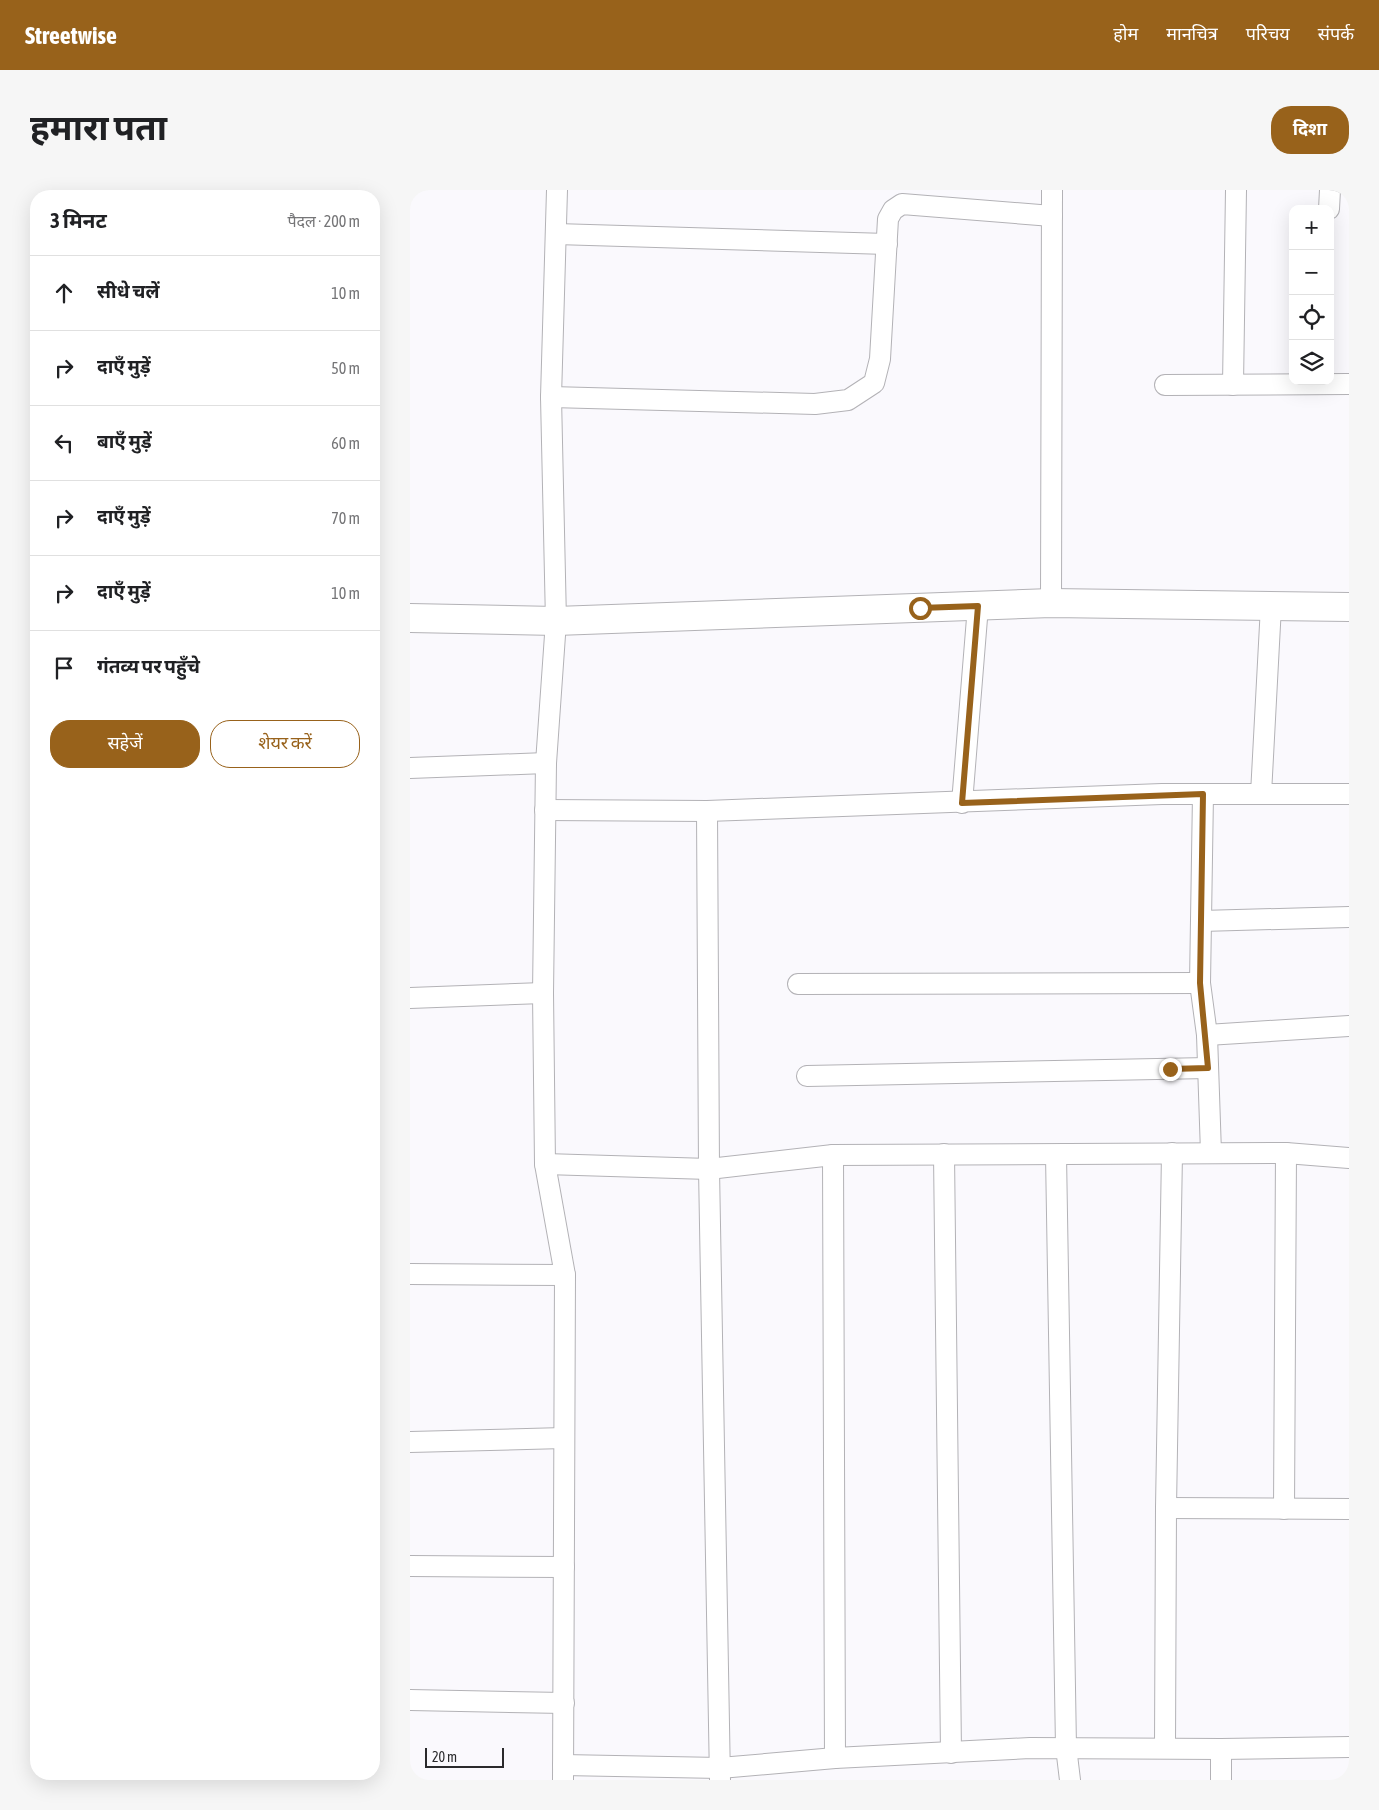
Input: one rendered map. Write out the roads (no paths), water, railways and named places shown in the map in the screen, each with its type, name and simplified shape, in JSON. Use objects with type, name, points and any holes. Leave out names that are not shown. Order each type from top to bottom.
[{"type":"street","points":[[557,190],[551,397],[556,620],[546,763],[543,992],[545,1164],[565,1275],[563,1772],[720,1774],[835,1758],[1066,1747],[1221,1749],[1349,1747]]},
{"type":"street","points":[[1051,603],[1052,190]]},
{"type":"street","points":[[1233,384],[1236,190]]},
{"type":"street","points":[[1330,190],[1330,205]]},
{"type":"street","points":[[551,397],[815,404],[848,400],[874,383],[880,359],[888,219],[893,210],[902,204],[1052,216]]},
{"type":"street","points":[[556,234],[887,244]]},
{"type":"street","points":[[1165,385],[1289,383]]},
{"type":"street","points":[[1334,383],[1349,384]]},
{"type":"street","points":[[410,618],[556,620],[1051,603],[1349,607]]},
{"type":"street","points":[[962,803],[978,606]]},
{"type":"street","points":[[1261,794],[1271,606]]},
{"type":"street","points":[[410,768],[546,763]]},
{"type":"street","points":[[545,810],[707,811],[1203,794],[1349,794]]},
{"type":"street","points":[[1203,794],[1200,983],[1207,1035],[1211,1154]]},
{"type":"street","points":[[707,811],[709,1169],[720,1774]]},
{"type":"street","points":[[1201,921],[1349,917]]},
{"type":"street","points":[[798,984],[1200,983]]},
{"type":"street","points":[[410,998],[543,992]]},
{"type":"street","points":[[1207,1035],[1349,1026]]},
{"type":"street","points":[[807,1076],[1208,1068]]},
{"type":"street","points":[[1166,1747],[1166,1508],[1172,1153]]},
{"type":"street","points":[[545,1164],[709,1169],[833,1155],[944,1154],[1286,1153],[1349,1158]]},
{"type":"street","points":[[1284,1509],[1286,1153]]},
{"type":"street","points":[[944,1154],[951,1753]]},
{"type":"street","points":[[1056,1154],[1066,1747],[1070,1780]]},
{"type":"street","points":[[833,1155],[835,1758]]},
{"type":"street","points":[[410,1274],[565,1275]]},
{"type":"street","points":[[410,1442],[564,1438]]},
{"type":"street","points":[[1166,1508],[1349,1509]]},
{"type":"street","points":[[410,1566],[564,1567]]},
{"type":"street","points":[[410,1700],[564,1703]]},
{"type":"street","points":[[1221,1749],[1222,1780]]}]
